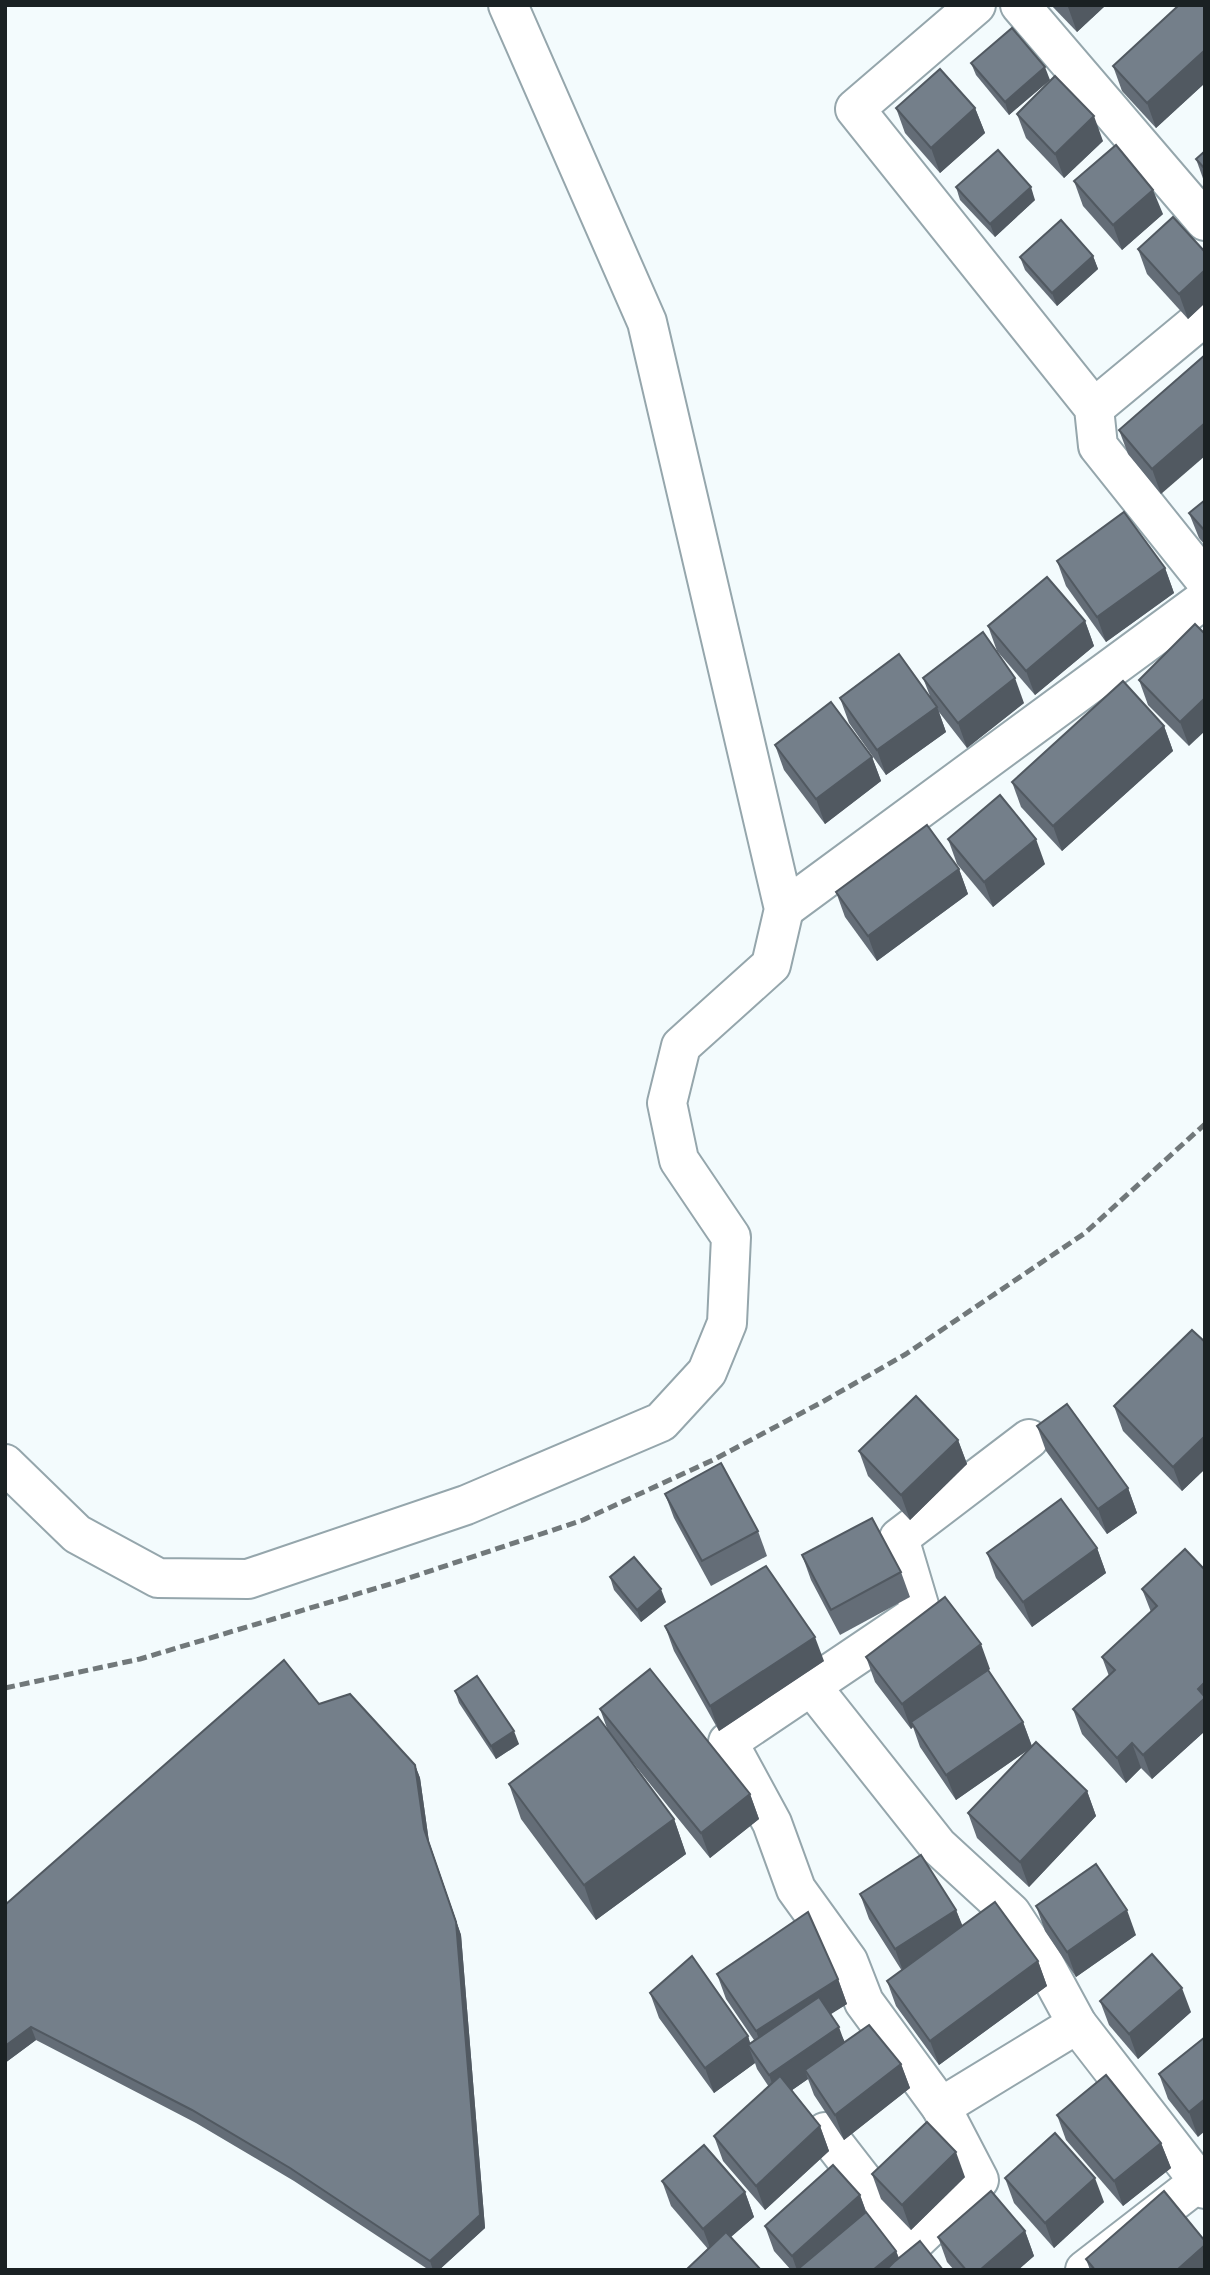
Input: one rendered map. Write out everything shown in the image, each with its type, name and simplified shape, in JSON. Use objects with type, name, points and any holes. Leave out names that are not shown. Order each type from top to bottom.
[{"type":"street","points":[[5,1465],[77,1534],[158,1578],[248,1579],[466,1505],[661,1422],[707,1372],[727,1323],[731,1237],[679,1160],[667,1103],[681,1046],[771,965],[784,909],[647,322],[509,5]]},
{"type":"street","points":[[976,5],[855,108],[1094,408],[1098,446],[1205,580]]},
{"type":"street","points":[[1020,5],[1205,221]]},
{"type":"street","points":[[1094,408],[1205,316]]},
{"type":"street","points":[[784,909],[1205,599]]},
{"type":"street","points":[[825,2132],[912,2244],[979,2180],[941,2107],[864,2002],[848,1961],[796,1889],[772,1823],[728,1742],[922,1612],[899,1538],[1029,1439]]},
{"type":"street","points":[[812,1687],[938,1846],[1011,1913],[1045,1965],[1077,2024],[1202,2185],[1085,2270]]},
{"type":"street","points":[[941,2107],[1077,2024]]},
{"type":"building","points":[[1179,5],[1205,5],[1205,50],[1147,103],[1113,66]]},
{"type":"building","points":[[1012,28],[1045,67],[1005,102],[971,63]]},
{"type":"building","points":[[940,69],[975,108],[931,148],[896,108]]},
{"type":"building","points":[[1055,76],[1094,116],[1055,154],[1017,114]]},
{"type":"building","points":[[1116,145],[1153,190],[1113,225],[1074,181]]},
{"type":"building","points":[[998,150],[1031,187],[990,224],[956,187]]},
{"type":"building","points":[[1205,151],[1205,169],[1196,159]]},
{"type":"building","points":[[1173,217],[1205,252],[1205,270],[1179,294],[1138,249]]},
{"type":"building","points":[[1061,220],[1093,256],[1052,293],[1020,257]]},
{"type":"building","points":[[1205,355],[1205,423],[1152,469],[1119,430]]},
{"type":"building","points":[[1205,500],[1205,531],[1189,513]]},
{"type":"building","points":[[1124,512],[1165,568],[1097,617],[1057,561]]},
{"type":"building","points":[[1047,577],[1085,621],[1026,671],[988,626]]},
{"type":"building","points":[[1195,624],[1205,634],[1205,698],[1180,722],[1139,680]]},
{"type":"building","points":[[983,632],[1015,678],[958,723],[923,678]]},
{"type":"building","points":[[899,654],[937,707],[877,750],[840,698]]},
{"type":"building","points":[[1123,681],[1164,726],[1053,826],[1012,782]]},
{"type":"building","points":[[831,702],[872,757],[816,799],[775,745]]},
{"type":"building","points":[[1000,795],[1036,839],[984,882],[948,839]]},
{"type":"building","points":[[927,825],[959,869],[868,936],[836,892]]},
{"type":"building","points":[[1192,1330],[1205,1342],[1205,1436],[1173,1467],[1114,1406]]},
{"type":"building","points":[[916,1396],[958,1440],[901,1495],[859,1451]]},
{"type":"building","points":[[1067,1404],[1128,1488],[1098,1509],[1037,1426]]},
{"type":"building","points":[[721,1463],[758,1531],[702,1561],[665,1494]]},
{"type":"building","points":[[1061,1499],[1097,1548],[1023,1602],[987,1553]]},
{"type":"building","points":[[872,1518],[901,1572],[831,1610],[802,1555]]},
{"type":"building","points":[[1185,1549],[1205,1570],[1205,1682],[1198,1689],[1205,1698],[1143,1755],[1132,1743],[1117,1758],[1073,1709],[1115,1670],[1102,1657],[1157,1606],[1142,1589]]},
{"type":"building","points":[[634,1557],[661,1589],[637,1610],[610,1577]]},
{"type":"building","points":[[766,1566],[815,1637],[710,1706],[665,1626]]},
{"type":"building","points":[[945,1597],[981,1644],[902,1704],[866,1657]]},
{"type":"building","points":[[284,1660],[319,1704],[350,1694],[415,1765],[424,1829],[456,1922],[480,2215],[430,2261],[290,2168],[192,2110],[31,2027],[5,2046],[5,1905]]},
{"type":"building","points":[[650,1669],[750,1794],[701,1833],[600,1709]]},
{"type":"building","points":[[988,1670],[1023,1722],[946,1775],[911,1722]]},
{"type":"building","points":[[477,1676],[514,1731],[491,1746],[455,1691]]},
{"type":"building","points":[[598,1717],[674,1819],[584,1885],[509,1784]]},
{"type":"building","points":[[1036,1742],[1087,1791],[1020,1862],[968,1813]]},
{"type":"building","points":[[921,1855],[956,1910],[895,1949],[860,1894]]},
{"type":"building","points":[[1096,1864],[1127,1910],[1067,1952],[1036,1906]]},
{"type":"building","points":[[995,1902],[1038,1961],[930,2041],[887,1981]]},
{"type":"building","points":[[808,1912],[838,1979],[756,2031],[717,1974]]},
{"type":"building","points":[[1152,1954],[1182,1988],[1129,2034],[1100,2001]]},
{"type":"building","points":[[692,1956],[748,2036],[705,2068],[650,1993]]},
{"type":"building","points":[[819,1997],[839,2027],[769,2075],[748,2045]]},
{"type":"building","points":[[869,2025],[901,2064],[835,2115],[805,2070]]},
{"type":"building","points":[[1205,2037],[1205,2099],[1189,2112],[1159,2074]]},
{"type":"building","points":[[1106,2075],[1161,2143],[1114,2181],[1057,2115]]},
{"type":"building","points":[[780,2076],[820,2126],[756,2186],[714,2136]]},
{"type":"building","points":[[927,2122],[956,2152],[902,2205],[872,2174]]},
{"type":"building","points":[[1055,2133],[1095,2178],[1045,2223],[1005,2178]]},
{"type":"building","points":[[704,2145],[745,2192],[703,2229],[662,2181]]},
{"type":"building","points":[[833,2165],[860,2195],[792,2256],[765,2226]]},
{"type":"building","points":[[991,2191],[1025,2231],[980,2270],[966,2270],[938,2237]]},
{"type":"building","points":[[1164,2191],[1205,2241],[1205,2245],[1177,2270],[1095,2270],[1086,2259]]},
{"type":"building","points":[[866,2212],[896,2251],[873,2270],[798,2270],[798,2269]]},
{"type":"building","points":[[726,2232],[761,2270],[686,2270]]},
{"type":"building","points":[[920,2241],[943,2270],[886,2270],[894,2262]]},
{"type":"railway","points":[[5,1688],[140,1659],[397,1582],[583,1520],[715,1459],[906,1354],[1085,1233],[1205,1124]]}]
